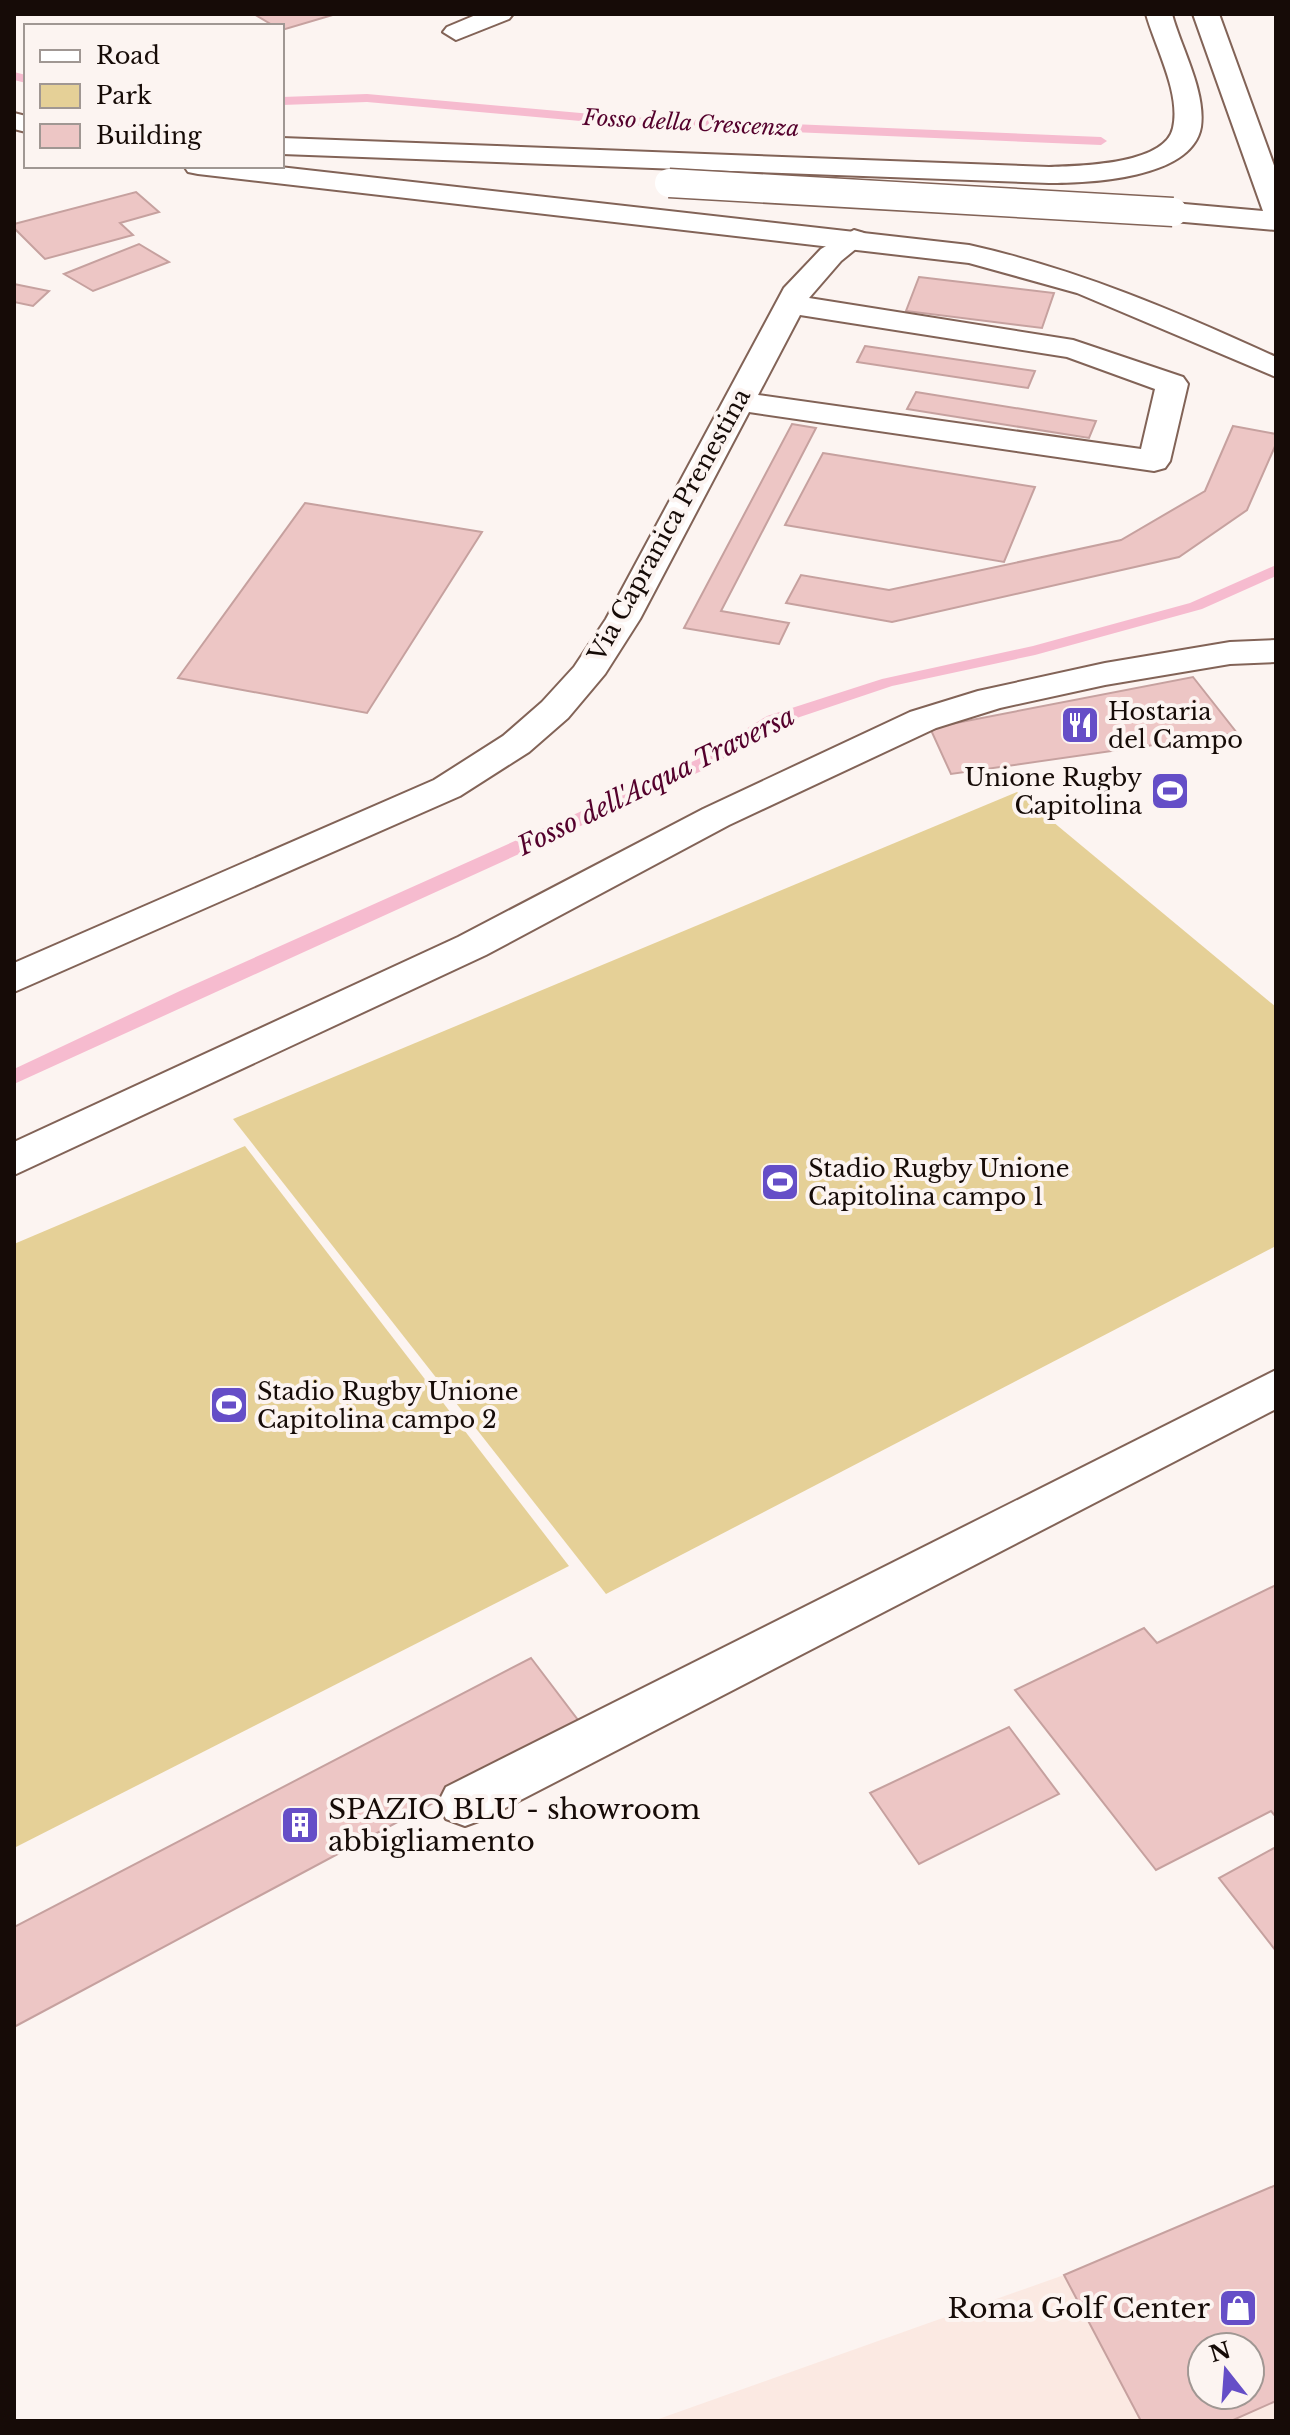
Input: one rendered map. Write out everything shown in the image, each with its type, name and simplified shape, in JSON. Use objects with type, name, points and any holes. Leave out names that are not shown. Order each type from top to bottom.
[{"type":"main road","points":[[456,32],[500,14]]},
{"type":"main road","points":[[284,148],[1049,175],[1126,169],[1165,154],[1181,142],[1187,127],[1159,14]]},
{"type":"main road","points":[[1206,14],[1271,181],[1276,210]]},
{"type":"main road","points":[[284,148],[669,183],[1276,221]]},
{"type":"main road","points":[[216,168],[969,254],[1041,271],[1126,302],[1276,368]]},
{"type":"main road","name":"Via Capranica Prenestina","points":[[14,979],[417,803],[474,772],[516,744],[572,693],[616,632],[789,304],[814,271],[854,239],[929,205],[1049,175]]},
{"type":"main road","points":[[737,401],[1154,461],[1172,384],[1073,349],[789,304]]},
{"type":"main road","points":[[14,1160],[472,946],[716,817],[923,720],[991,699],[1105,674],[1230,653],[1276,651]]},
{"type":"main road","points":[[465,1803],[1276,1388]]},
{"type":"shaded area","points":[[1276,2185],[1276,2421],[653,2421],[1064,2275]]},
{"type":"green space","name":"Stadio Rugby Unione Capitolina campo 1","points":[[1017,792],[1276,1007],[1276,1246],[606,1594],[233,1119]]},
{"type":"green space","name":"Stadio Rugby Unione Capitolina campo 2","points":[[245,1146],[569,1566],[14,1848],[14,1244]]},
{"type":"building","points":[[254,14],[336,14],[284,29],[284,24],[271,24]]},
{"type":"building","points":[[136,192],[159,212],[120,223],[133,235],[45,259],[14,228],[14,224]]},
{"type":"building","points":[[139,244],[169,262],[93,291],[64,274]]},
{"type":"building","points":[[919,277],[1054,293],[1042,328],[906,311]]},
{"type":"building","points":[[14,284],[49,291],[33,306],[14,302]]},
{"type":"building","points":[[865,346],[1035,371],[1028,388],[857,362]]},
{"type":"building","points":[[916,392],[1096,421],[1089,438],[907,409]]},
{"type":"building","points":[[792,424],[816,428],[721,611],[789,623],[779,644],[684,628]]},
{"type":"building","points":[[1233,426],[1276,434],[1276,444],[1247,510],[1179,557],[892,622],[786,603],[801,575],[889,590],[1121,540],[1205,491]]},
{"type":"building","points":[[823,453],[1035,487],[1004,562],[785,525]]},
{"type":"building","points":[[305,503],[482,532],[367,713],[178,678]]},
{"type":"building","points":[[1193,677],[1237,733],[951,774],[930,728]]},
{"type":"building","points":[[1276,1585],[1276,1817],[1271,1811],[1156,1870],[1015,1690],[1144,1628],[1157,1643]]},
{"type":"building","name":"SPAZIO BLU - showroom abbigliamento","points":[[531,1658],[581,1724],[14,2027],[14,1927]]},
{"type":"building","points":[[1009,1727],[1059,1794],[919,1864],[870,1793]]},
{"type":"building","points":[[1276,1847],[1276,1951],[1219,1878]]},
{"type":"building","points":[[1276,2185],[1276,2401],[1266,2405],[1266,2331],[1186,2331],[1186,2411],[1254,2411],[1231,2421],[1141,2421],[1064,2275]]},
{"type":"waterway","name":"Fosso della Crescenza","points":[[14,76],[24,78]]},
{"type":"waterway","name":"Fosso della Crescenza","points":[[284,101],[367,98],[625,121],[1101,141]]},
{"type":"waterway","name":"Fosso dell'Acqua Traversa","points":[[14,1077],[189,994],[702,764],[773,720],[888,682],[1035,650],[1196,606],[1276,570]]},
{"type":"place","name":"Hostaria del Campo","points":[[1080,725]]},
{"type":"place","name":"Unione Rugby Capitolina","points":[[1170,791]]},
{"type":"place","name":"Stadio Rugby Unione Capitolina campo 1","points":[[780,1182]]},
{"type":"place","name":"Stadio Rugby Unione Capitolina campo 2","points":[[229,1405]]},
{"type":"place","name":"SPAZIO BLU - showroom abbigliamento","points":[[300,1825]]},
{"type":"place","name":"Roma Golf Center","points":[[1238,2308]]}]
